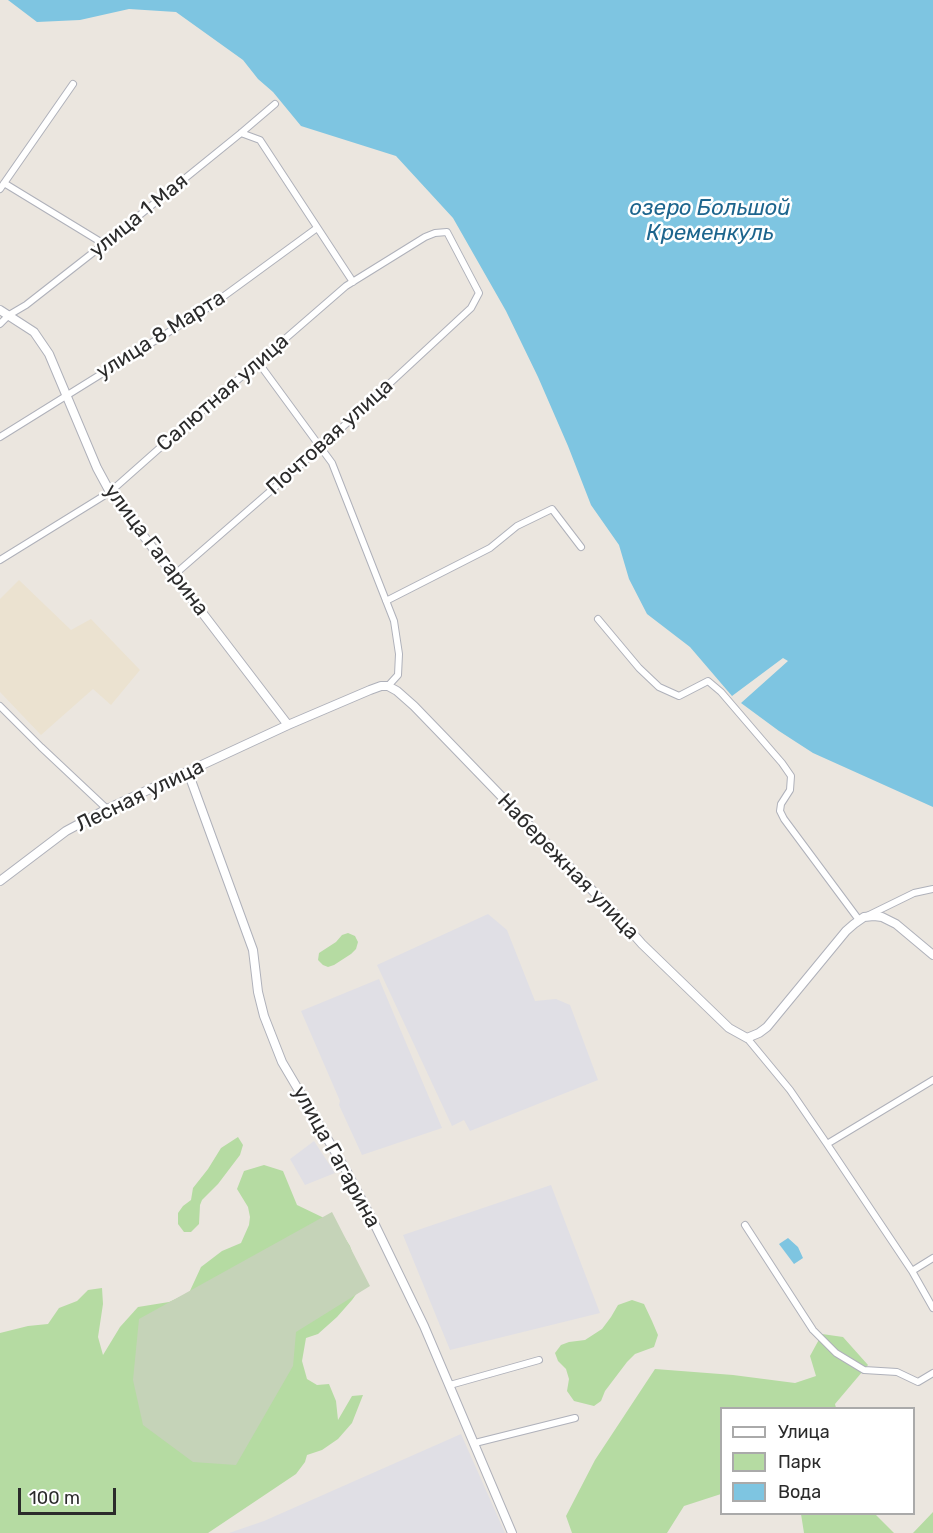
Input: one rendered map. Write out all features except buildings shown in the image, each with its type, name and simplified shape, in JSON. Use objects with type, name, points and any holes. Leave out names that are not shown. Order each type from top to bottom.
[{"type":"street","points":[[73,84],[1,187],[104,244]]},
{"type":"street","name":"улица 1 Мая","points":[[0,324],[104,244],[275,104]]},
{"type":"street","points":[[241,133],[260,140],[353,282]]},
{"type":"street","name":"улица 8 Марта","points":[[0,437],[209,307],[317,228]]},
{"type":"street","name":"Салютная улица","points":[[0,560],[110,492],[346,286],[425,237],[447,232],[479,293]]},
{"type":"street","name":"Почтовая улица","points":[[174,576],[321,447],[471,308],[479,293]]},
{"type":"street","points":[[20,322],[26,305]]},
{"type":"street","name":"улица Гагарина","points":[[0,310],[34,332],[49,354],[97,468],[110,492],[288,725]]},
{"type":"street","points":[[258,362],[332,464],[394,621],[399,654],[398,675],[388,686],[370,690],[288,725]]},
{"type":"street","points":[[386,601],[490,548],[517,526],[552,509],[581,547]]},
{"type":"street","points":[[598,619],[639,668],[659,687],[679,696],[708,681],[721,692],[791,776],[790,790],[780,810],[784,819],[862,919]]},
{"type":"street","name":"Набережная улица","points":[[388,686],[414,706],[642,944],[729,1028],[750,1037]]},
{"type":"street","points":[[0,706],[107,809]]},
{"type":"street","name":"Лесная улица","points":[[0,881],[66,831],[107,809],[288,725]]},
{"type":"street","name":"улица Гагарина","points":[[188,772],[253,950],[258,992],[264,1016],[282,1062],[375,1225],[424,1326],[512,1533]]},
{"type":"street","points":[[933,889],[914,893],[862,919],[846,931],[767,1027],[750,1037],[827,1144],[912,1271],[933,1308]]},
{"type":"street","points":[[862,919],[882,917],[896,924],[933,955]]},
{"type":"street","points":[[827,1144],[933,1080]]},
{"type":"street","points":[[745,1225],[813,1330],[836,1353],[864,1370],[897,1372],[918,1382],[933,1373]]},
{"type":"street","points":[[912,1271],[933,1258]]},
{"type":"street","points":[[450,1385],[539,1360]]},
{"type":"street","points":[[475,1443],[575,1418]]},
{"type":"shaded area","points":[[19,580],[71,630],[91,619],[140,670],[111,705],[93,689],[41,735],[0,692],[0,599]]},
{"type":"shaded area","points":[[488,914],[507,930],[535,1001],[556,999],[570,1005],[598,1080],[470,1131],[464,1120],[452,1126],[377,965]]},
{"type":"shaded area","points":[[379,979],[442,1128],[362,1155],[301,1011]]},
{"type":"shaded area","points":[[314,1141],[335,1173],[305,1185],[290,1159]]},
{"type":"shaded area","points":[[551,1185],[600,1313],[450,1350],[403,1235]]},
{"type":"shaded area","points":[[461,1434],[505,1533],[229,1533],[264,1521]]},
{"type":"green space","points":[[348,933],[355,936],[358,942],[356,949],[334,965],[328,967],[323,965],[318,960],[319,953]]},
{"type":"green space","points":[[238,1137],[243,1145],[240,1155],[218,1184],[202,1200],[199,1224],[191,1232],[184,1232],[178,1224],[178,1213],[191,1200],[193,1188],[221,1148]]},
{"type":"green space","points":[[264,1165],[283,1171],[297,1205],[322,1217],[339,1229],[350,1246],[365,1282],[337,1317],[318,1334],[306,1338],[302,1361],[307,1379],[317,1385],[329,1384],[336,1401],[338,1420],[352,1396],[363,1395],[352,1423],[338,1439],[322,1450],[307,1455],[296,1474],[208,1533],[0,1533],[0,1333],[48,1324],[59,1308],[77,1301],[88,1290],[102,1288],[103,1304],[98,1337],[103,1355],[120,1327],[138,1307],[169,1302],[189,1293],[201,1267],[222,1251],[241,1243],[250,1217],[248,1207],[237,1189],[244,1171]]},
{"type":"green space","points":[[332,1212],[370,1286],[296,1332],[293,1366],[236,1465],[193,1462],[143,1425],[133,1380],[139,1319]]},
{"type":"green space","points":[[632,1300],[644,1304],[652,1321],[658,1335],[654,1347],[635,1354],[605,1391],[601,1401],[594,1406],[574,1401],[567,1391],[569,1379],[566,1369],[558,1361],[555,1353],[561,1345],[585,1340],[602,1329],[618,1305]]},
{"type":"green space","points":[[822,1334],[843,1337],[868,1365],[835,1404],[836,1407],[720,1407],[720,1494],[684,1506],[667,1533],[572,1533],[566,1516],[595,1460],[655,1369],[795,1383],[816,1376],[810,1356]]},
{"type":"green space","points":[[933,1512],[933,1533],[913,1533]]},
{"type":"green space","points":[[801,1515],[876,1515],[894,1533],[804,1533]]},
{"type":"water","name":"озеро Большой Кременкуль","points":[[8,0],[933,0],[933,807],[813,753],[741,703],[788,661],[783,658],[732,696],[690,647],[647,614],[629,579],[619,545],[591,505],[538,377],[506,311],[453,218],[396,156],[301,126],[243,60],[176,12],[129,9],[80,20],[37,22]]},
{"type":"water","points":[[788,1238],[798,1247],[803,1258],[794,1264],[779,1244]]}]
